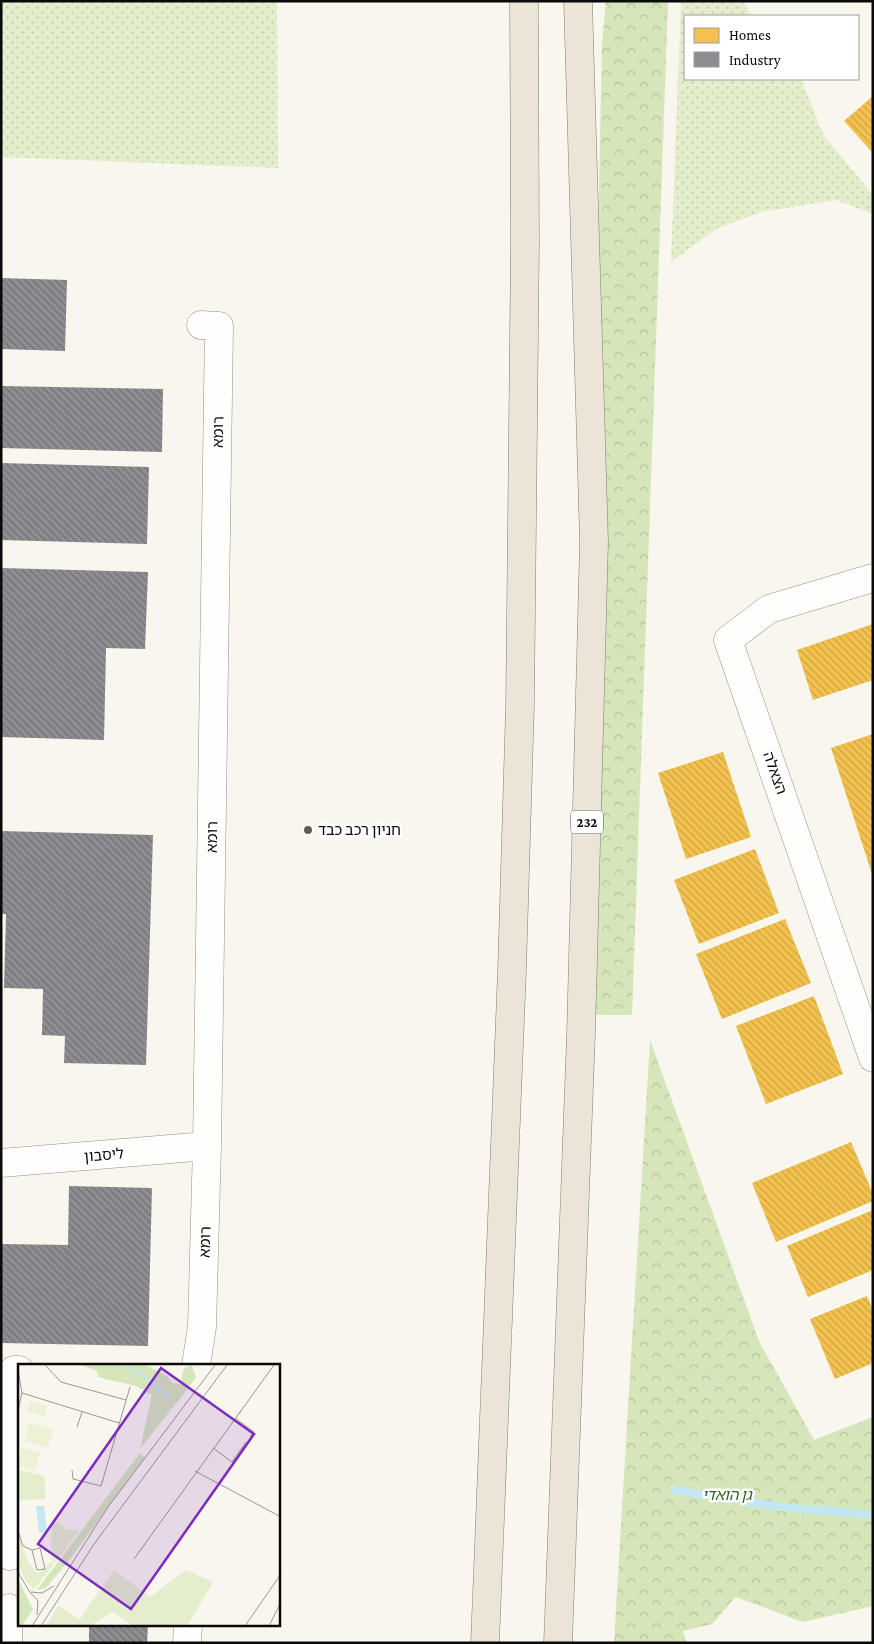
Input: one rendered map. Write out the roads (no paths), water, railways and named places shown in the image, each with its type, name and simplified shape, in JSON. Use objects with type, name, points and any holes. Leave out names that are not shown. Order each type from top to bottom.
[{"type":"main road","points":[[485,1643],[512,960],[520,705],[524,1]]},
{"type":"main road","name":"232","points":[[558,1643],[581,1034],[594,542],[578,1]]},
{"type":"street","name":"רומא","points":[[196,1364],[202,1318],[207,1146],[219,326],[201,325]]},
{"type":"street","name":"הצאלה","points":[[873,578],[769,609],[728,640],[873,1058]]},
{"type":"street","name":"ליסבון","points":[[1,1164],[207,1146]]},
{"type":"street","points":[[10,1556],[14,1370],[18,1370]]},
{"type":"street","points":[[8,1643],[9,1608]]},
{"type":"street","points":[[187,1643],[188,1626]]},
{"type":"waterway","points":[[674,1490],[780,1507],[873,1515]]},
{"type":"place","name":"חניון רכב כבד","points":[[308,830]]},
{"type":"park label","name":"גן הואדי","points":[[727,1495]]}]
